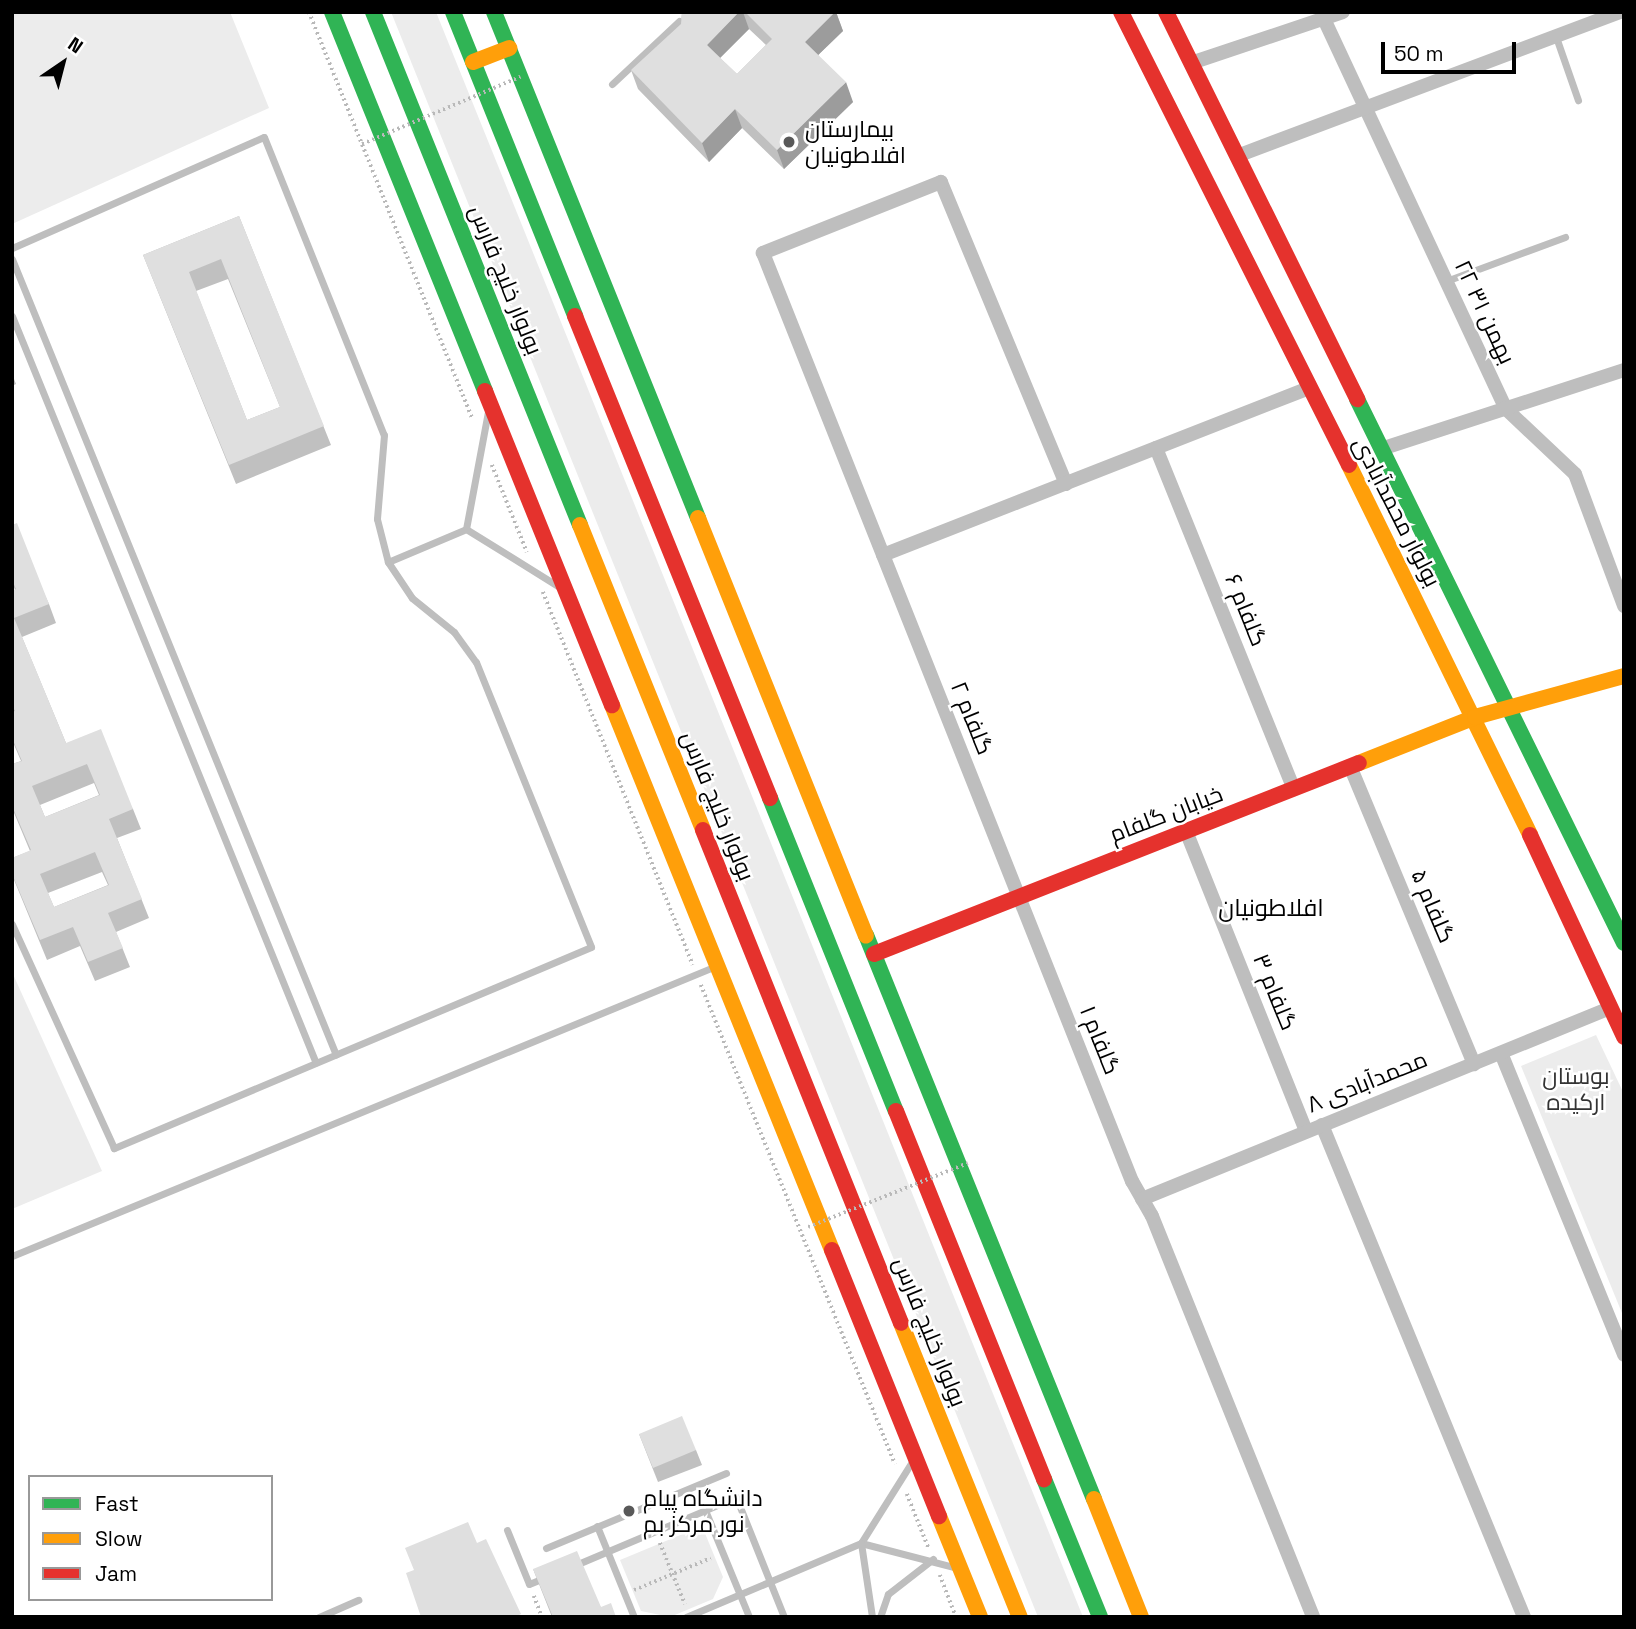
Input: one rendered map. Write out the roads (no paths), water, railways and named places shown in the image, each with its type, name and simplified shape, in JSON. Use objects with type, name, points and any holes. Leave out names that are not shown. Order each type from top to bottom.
[{"type":"main road","points":[[332,12],[980,1617]]},
{"type":"main road","name":"بولوار خلیج فارس","points":[[373,12],[1020,1617]]},
{"type":"main road","points":[[453,12],[1101,1617]]},
{"type":"main road","points":[[494,12],[1142,1617]]},
{"type":"main road","name":"بولوار محمدآبادی","points":[[1121,12],[1475,717],[1624,1038]]},
{"type":"main road","name":"بولوار محمدآبادی","points":[[1166,12],[1624,943]]},
{"type":"main road","points":[[474,62],[509,48]]},
{"type":"main road","name":"خیابان گلفام","points":[[874,954],[1475,717],[1624,676]]},
{"type":"street","points":[[1191,63],[1343,12]]},
{"type":"street","points":[[1237,156],[1621,12]]},
{"type":"street","name":"۲۲ بهمن ۳۱","points":[[1324,19],[1504,408],[1575,474],[1624,606]]},
{"type":"street","name":"گلفام ۲","points":[[1019,897],[763,253],[941,181],[1066,484]]},
{"type":"street","points":[[1381,449],[1624,370]]},
{"type":"street","points":[[883,555],[1310,388]]},
{"type":"street","name":"گلفام ۶","points":[[1156,449],[1294,789]]},
{"type":"street","name":"گلفام ۵","points":[[1350,766],[1474,1064]]},
{"type":"street","name":"گلفام ۳","points":[[1186,831],[1307,1132]]},
{"type":"street","name":"گلفام ۱","points":[[1019,897],[1313,1617]]},
{"type":"street","name":"محمدآبادی ۸","points":[[1142,1199],[1610,1008]]},
{"type":"street","points":[[1501,1053],[1624,1354]]},
{"type":"street","points":[[1322,1125],[1524,1617]]},
{"type":"lane","points":[[679,31],[682,12]]},
{"type":"lane","points":[[612,84],[679,21]]},
{"type":"lane","points":[[1556,37],[1578,100]]},
{"type":"lane","points":[[12,248],[264,137],[384,435],[377,519],[388,562],[412,598],[454,632],[476,662],[591,947],[114,1148],[12,924]]},
{"type":"lane","points":[[1446,281],[1565,237]]},
{"type":"lane","points":[[12,259],[336,1055]]},
{"type":"lane","points":[[12,316],[316,1063]]},
{"type":"lane","points":[[467,529],[490,402]]},
{"type":"lane","points":[[388,562],[467,529]]},
{"type":"lane","points":[[467,529],[566,591]]},
{"type":"lane","points":[[12,1256],[717,966]]},
{"type":"lane","points":[[872,1617],[862,1544],[915,1456]]},
{"type":"lane","points":[[546,1548],[726,1472]]},
{"type":"lane","points":[[507,1530],[529,1584],[736,1497],[784,1617]]},
{"type":"lane","points":[[705,1510],[749,1617]]},
{"type":"lane","points":[[597,1526],[634,1617]]},
{"type":"lane","points":[[688,1616],[862,1544],[933,1559],[960,1569]]},
{"type":"lane","points":[[880,1617],[888,1594],[933,1559]]},
{"type":"lane","points":[[319,1617],[358,1600]]},
{"type":"place","name":"بیمارستان افلاطونیان","points":[[789,142]]},
{"type":"place","name":"دانشگاه پیام نور مرکز بم","points":[[629,1511]]},
{"type":"district","name":"افلاطونیان","points":[[1271,908]]},
{"type":"park label","name":"بوستان ارکیده","points":[[1576,1089]]}]
